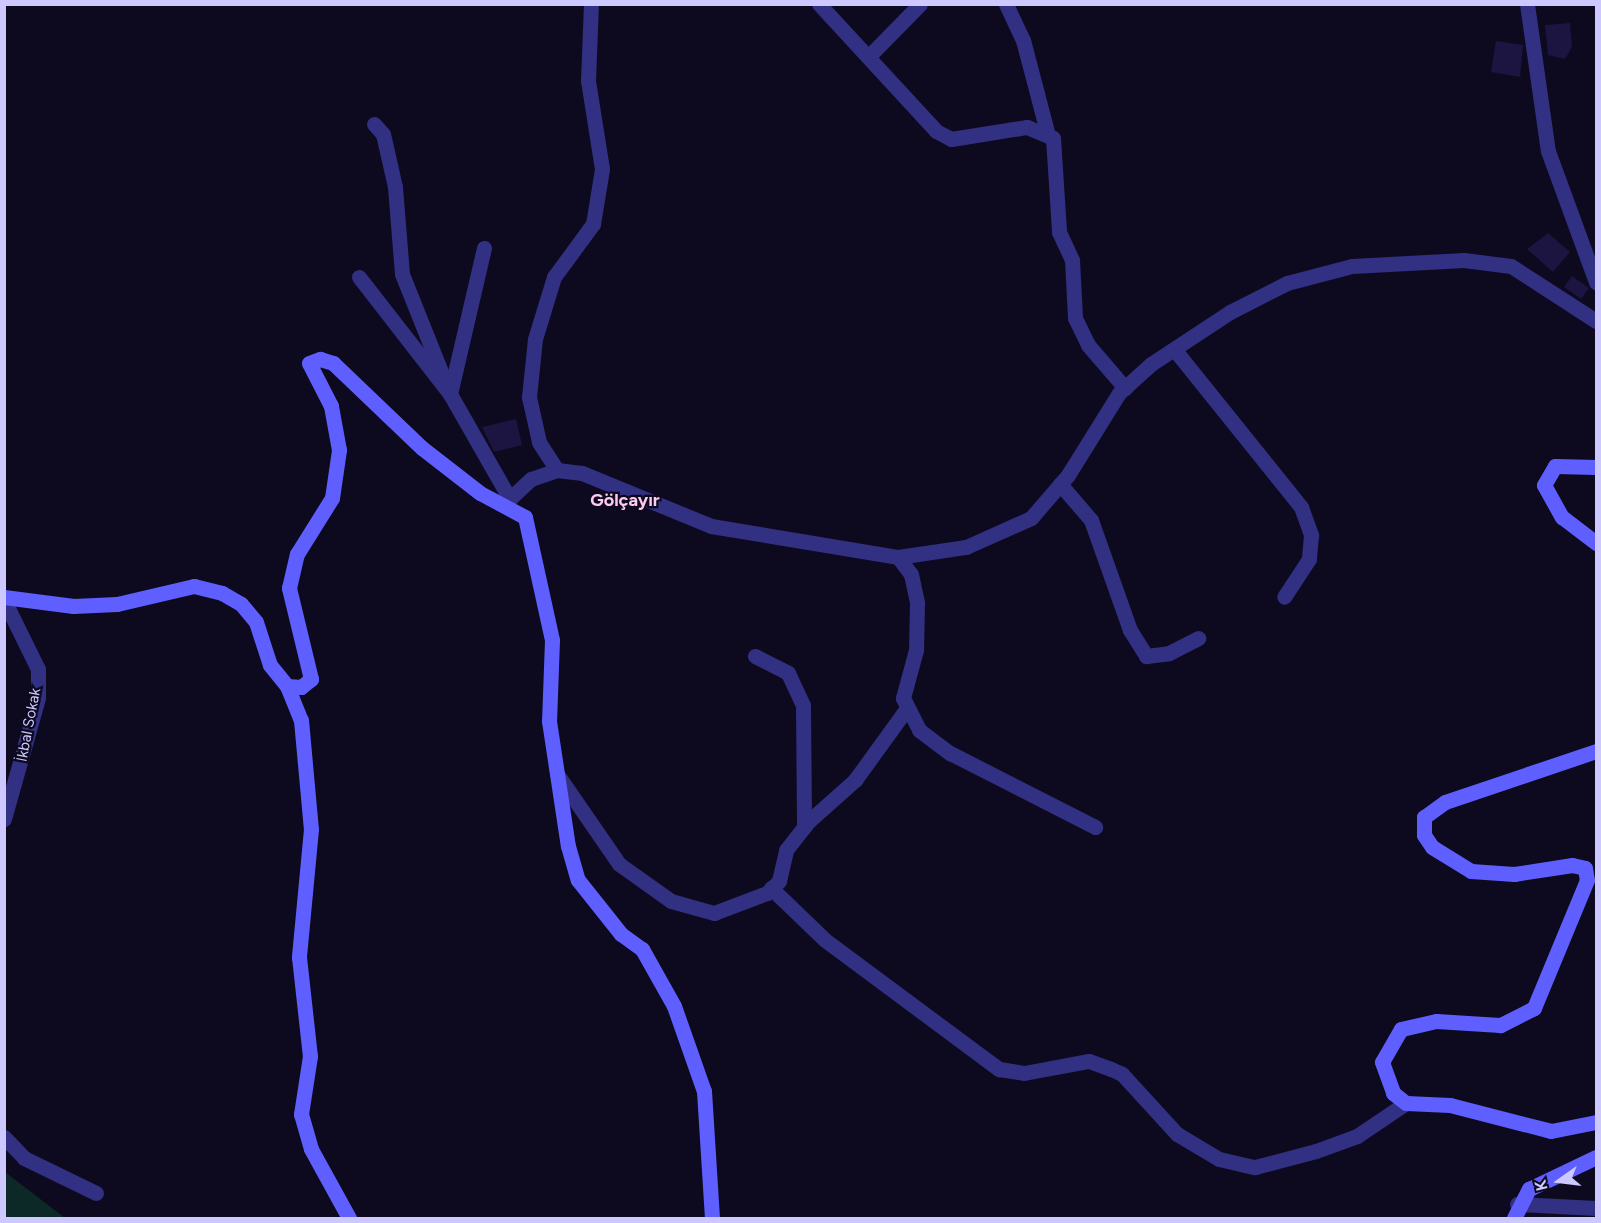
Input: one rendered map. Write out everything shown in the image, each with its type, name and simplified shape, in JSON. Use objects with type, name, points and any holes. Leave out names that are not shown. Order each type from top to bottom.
[{"type":"street","points":[[557,470],[539,442],[529,397],[535,339],[550,287],[593,224],[602,169],[588,81],[591,4]]},
{"type":"street","points":[[819,4],[868,57],[908,106],[951,139],[1010,127],[1048,135]]},
{"type":"street","points":[[868,57],[920,4]]},
{"type":"street","points":[[1006,4],[1023,40],[1048,135],[1058,156],[1059,232],[1072,260],[1075,318],[1088,345],[1125,388]]},
{"type":"street","points":[[1527,4],[1548,151],[1596,282]]},
{"type":"street","points":[[374,124],[383,134],[395,187],[402,274],[450,394],[482,459],[507,501]]},
{"type":"street","points":[[450,394],[484,248]]},
{"type":"street","points":[[507,501],[531,479],[557,470],[582,473],[711,526],[898,557],[966,547],[1011,530],[1031,518],[1060,484],[1125,388],[1174,349],[1287,284],[1353,266],[1464,260],[1510,266],[1596,321]]},
{"type":"street","points":[[359,277],[450,394]]},
{"type":"street","points":[[1174,349],[1301,507],[1311,535],[1309,559],[1284,597]]},
{"type":"street","points":[[287,686],[301,687],[311,679],[289,588],[297,554],[332,498],[339,450],[331,406],[309,363],[320,359],[333,363],[391,423],[442,464],[507,501],[525,518],[545,595],[552,640],[549,721],[578,880],[621,934],[642,949],[660,976],[689,1047],[710,1132],[706,1166],[712,1218]]},
{"type":"street","points":[[1596,467],[1555,466],[1544,485],[1562,517],[1596,543]]},
{"type":"street","points":[[1060,484],[1091,520],[1113,569],[1130,630],[1146,656],[1169,653],[1198,638]]},
{"type":"street","points":[[557,774],[619,864],[671,901],[714,913],[744,905],[771,888],[786,850],[804,827],[855,780],[904,711],[916,603],[911,574],[898,557]]},
{"type":"street","points":[[4,599],[74,606],[117,604],[194,586],[222,593],[241,603],[256,622],[270,665],[287,686],[301,720],[311,830],[299,957],[310,1056],[301,1114],[311,1149],[349,1218]]},
{"type":"street","name":"İkbal Sokak","points":[[4,599],[38,669],[38,698],[4,819]]},
{"type":"street","points":[[756,656],[788,673],[803,705],[804,827]]},
{"type":"street","points":[[904,711],[919,730],[950,753],[1095,827]]},
{"type":"street","points":[[1596,751],[1445,802],[1424,817],[1424,836],[1432,847],[1471,871],[1514,874],[1572,865],[1586,868],[1587,880],[1534,1008],[1500,1024],[1436,1021],[1401,1029],[1382,1062],[1393,1093],[1406,1103],[1450,1105],[1551,1131],[1596,1122]]},
{"type":"street","points":[[771,888],[825,940],[999,1069],[1024,1073],[1089,1061],[1111,1069],[1122,1074],[1177,1134],[1219,1160],[1254,1167],[1316,1151],[1357,1136],[1406,1103]]},
{"type":"street","points":[[4,1137],[24,1158],[96,1193]]},
{"type":"street","points":[[1515,1211],[1529,1189],[1596,1157]]},
{"type":"street","points":[[1515,1211],[1596,1208]]},
{"type":"green space","points":[[5,1172],[65,1218],[5,1218]]},
{"type":"building","points":[[1570,23],[1572,47],[1565,59],[1548,55],[1545,25]]},
{"type":"building","points":[[1496,41],[1523,45],[1520,77],[1491,72]]},
{"type":"building","points":[[1548,233],[1570,252],[1553,272],[1527,249]]},
{"type":"building","points":[[1572,276],[1589,288],[1581,299],[1564,287]]},
{"type":"building","points":[[516,419],[522,445],[494,452],[482,427]]},
{"type":"district","name":"Gölçayır","points":[[625,500]]}]
